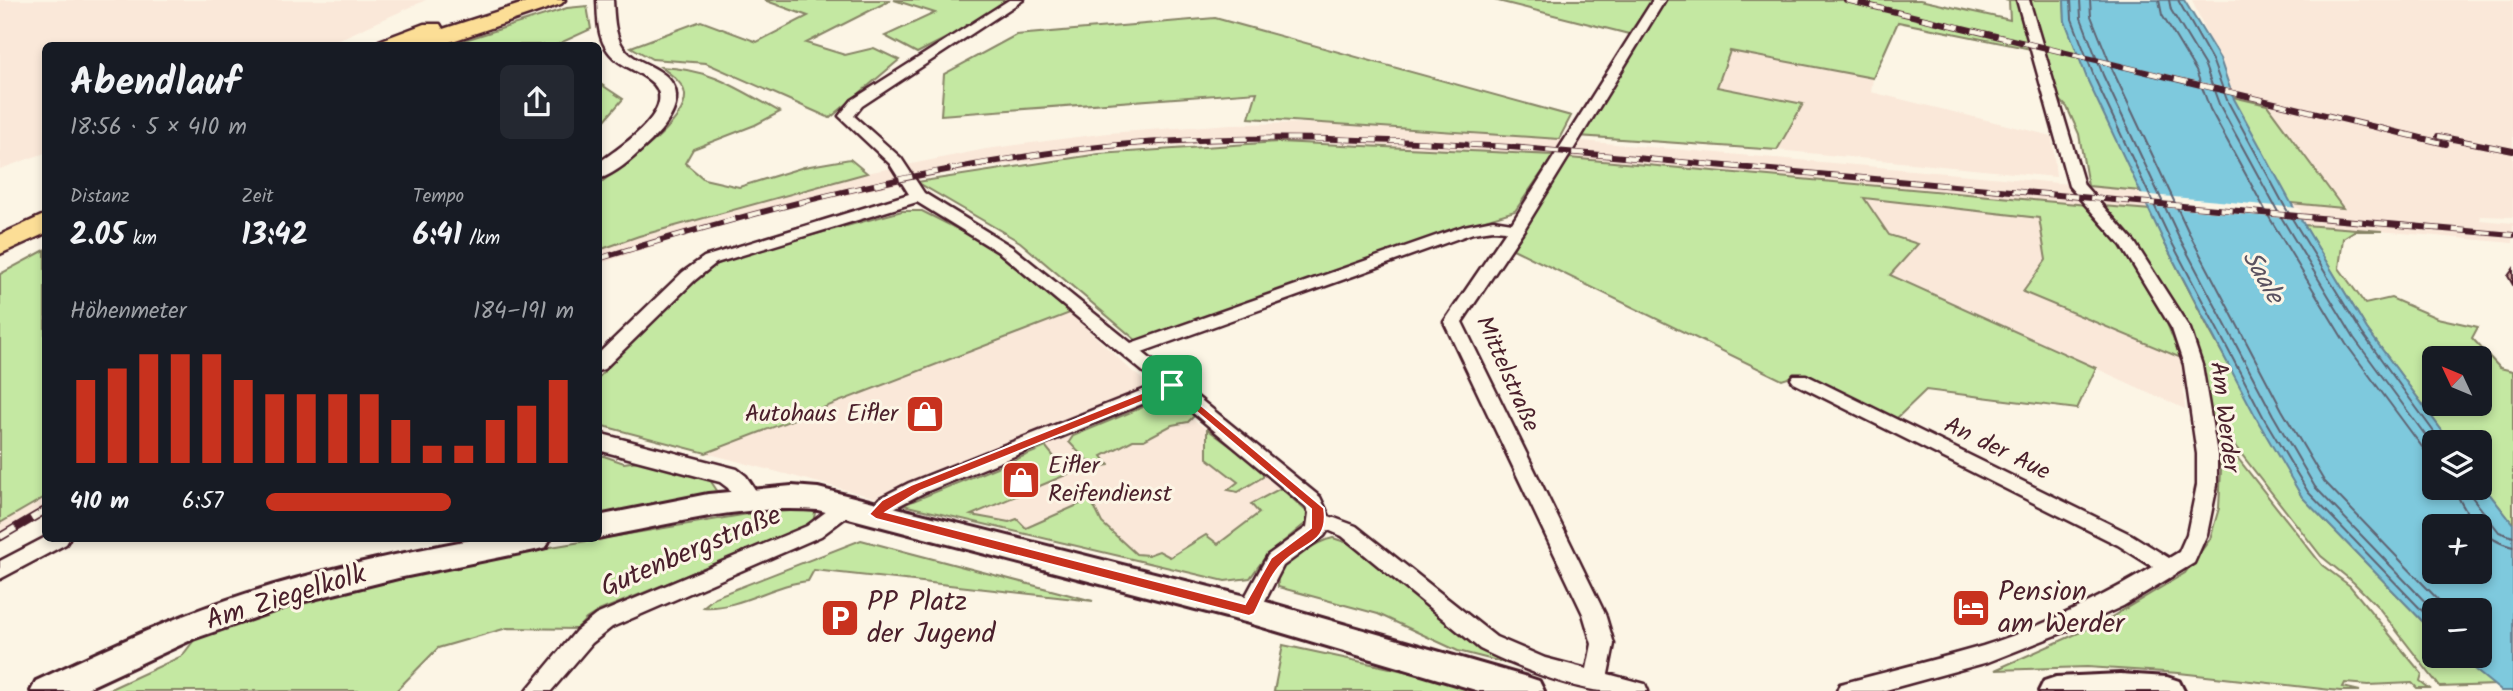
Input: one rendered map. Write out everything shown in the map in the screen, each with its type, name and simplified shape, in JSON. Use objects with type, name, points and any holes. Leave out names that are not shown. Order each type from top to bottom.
[{"type":"main road","points":[[399,42],[523,0]]},
{"type":"main road","points":[[426,42],[554,0]]},
{"type":"main road","points":[[0,233],[42,211]]},
{"type":"main road","points":[[0,246],[42,224]]},
{"type":"main road","points":[[602,526],[749,500],[800,497],[861,510],[1249,610],[1527,691]]},
{"type":"main road","name":"Am Ziegelkolk","points":[[48,691],[191,627],[263,600],[352,576],[520,542]]},
{"type":"main road","points":[[2056,691],[2120,688],[2166,691]]},
{"type":"street","points":[[1017,0],[857,103],[846,116],[896,161],[918,195],[1006,250],[1313,502],[1319,513],[1317,531],[1275,561],[1249,610]]},
{"type":"street","name":"Mittelstraße","points":[[1596,681],[1603,644],[1594,614],[1453,322],[1517,228],[1659,0]]},
{"type":"street","name":"Am Werder","points":[[1848,691],[1988,653],[2115,600],[2187,557],[2197,534],[2207,485],[2207,454],[2193,365],[2181,329],[2127,243],[2077,186],[2023,0]]},
{"type":"street","points":[[600,1],[614,48],[626,60],[658,77],[666,85],[669,95],[665,113],[659,122],[602,170]]},
{"type":"street","points":[[602,361],[689,276],[710,260],[895,205],[918,195]]},
{"type":"street","points":[[1130,350],[1470,229],[1493,225],[1517,228]]},
{"type":"street","name":"An der Aue","points":[[1800,379],[2125,540],[2170,568]]},
{"type":"street","name":"Gutenbergstraße","points":[[537,691],[584,637],[604,621],[861,510],[887,503],[916,488],[1172,385]]},
{"type":"street","points":[[605,442],[728,475],[737,482],[749,500]]},
{"type":"street","points":[[1320,523],[1330,523],[1349,531],[1469,630],[1508,653],[1637,691]]},
{"type":"street","points":[[0,570],[53,542]]},
{"type":"shaded area","points":[[0,0],[426,0],[334,42],[42,42],[42,154],[0,169]]},
{"type":"shaded area","points":[[2192,0],[2513,0],[2513,217],[2481,216],[2480,220],[2513,223],[2513,243],[1569,158],[1275,139],[1114,150],[943,174],[782,209],[697,232],[602,263],[602,249],[639,236],[867,173],[986,149],[1108,133],[1231,124],[1323,123],[1559,139],[2342,208],[2267,105],[2233,97]]},
{"type":"shaded area","points":[[1730,51],[1873,78],[1871,92],[2052,136],[2056,177],[1777,150],[1803,104],[1716,87]]},
{"type":"shaded area","points":[[1863,198],[2040,218],[2046,260],[2023,292],[2181,358],[2185,409],[1890,274],[1889,235]]},
{"type":"shaded area","points":[[1070,313],[1133,372],[1281,488],[1307,512],[1225,581],[903,505],[706,453]]},
{"type":"shaded area","points":[[42,499],[42,517],[0,541],[0,523]]},
{"type":"green space","points":[[764,0],[891,0],[806,43],[845,55],[874,48],[899,60],[830,118],[706,63],[652,59],[631,47],[701,21],[757,42],[808,16]]},
{"type":"green space","points":[[894,0],[1011,0],[974,24],[917,53],[885,36],[935,13]]},
{"type":"green space","points":[[1494,0],[1652,0],[1629,34]]},
{"type":"green space","points":[[1666,0],[1920,0],[2010,20],[2009,1],[2005,0],[2064,0],[2065,21],[2141,191],[2088,186],[2079,134],[2067,107],[2058,98],[2041,51],[1898,22],[1873,78],[1730,51],[1717,87],[1803,104],[1777,150],[1579,136]]},
{"type":"green space","points":[[587,6],[591,29],[563,42],[459,42],[567,8]]},
{"type":"green space","points":[[1215,18],[1571,116],[1559,139],[1249,118],[1257,92],[941,115],[944,74],[1016,35]]},
{"type":"green space","points":[[661,67],[695,72],[723,81],[780,112],[755,125],[693,149],[685,163],[704,179],[739,187],[804,167],[850,159],[867,173],[639,236],[602,249],[602,182],[664,132],[675,119],[683,106],[685,95],[676,79]]},
{"type":"green space","points":[[602,85],[623,99],[602,124]]},
{"type":"green space","points":[[2233,97],[2267,105],[2343,208],[2249,199]]},
{"type":"green space","points":[[1278,142],[1554,155],[1515,211],[1452,230],[1137,341],[1020,242],[917,182],[1099,154]]},
{"type":"green space","points":[[1569,158],[2088,205],[2123,247],[2166,321],[2181,358],[2023,292],[2046,260],[2039,218],[1864,198],[1889,235],[1918,244],[1890,275],[2096,368],[2077,409],[1926,390],[1896,419],[1800,374],[1782,380],[1513,249]]},
{"type":"green space","points":[[2102,206],[2151,210],[2165,244],[2210,331],[2302,497],[2422,621],[2422,664],[2378,607],[2321,556],[2221,428],[2213,424],[2202,371],[2185,326],[2161,283]]},
{"type":"green space","points":[[902,211],[922,211],[987,244],[1070,313],[706,453],[602,426],[602,374],[675,298],[728,258]]},
{"type":"green space","points":[[2304,225],[2382,231],[2354,231],[2343,238],[2339,268],[2365,304],[2391,298],[2437,318],[2478,327],[2472,338],[2479,346],[2422,346],[2422,404],[2367,329]]},
{"type":"green space","points":[[42,252],[42,499],[0,523],[0,274]]},
{"type":"green space","points":[[2492,359],[2500,368],[2513,371],[2513,524],[2492,497],[2492,430],[2441,430],[2431,416],[2492,416]]},
{"type":"green space","points":[[1155,402],[1182,404],[1194,416],[1188,422],[1172,425],[1144,440],[1133,440],[1102,456],[1109,465],[1091,462],[1069,442],[1073,436]]},
{"type":"green space","points":[[1207,429],[1263,470],[1263,477],[1238,492],[1228,490],[1238,482],[1207,458]]},
{"type":"green space","points":[[2213,431],[2221,437],[2322,565],[2350,586],[2422,674],[2420,681],[2429,688],[2417,688],[2412,683],[2345,683],[2343,687],[2360,691],[2340,691],[2179,673],[2087,667],[1995,670],[2103,622],[2185,573],[2210,539],[2219,508],[2221,470]]},
{"type":"green space","points":[[1046,447],[1068,474],[971,515],[1009,522],[1017,519],[1026,528],[1080,504],[1074,495],[1086,490],[1102,523],[1136,554],[1148,555],[1159,551],[1170,557],[1206,535],[1218,544],[1259,513],[1251,504],[1281,488],[1307,512],[1306,523],[1266,556],[1250,578],[1225,581],[903,505]]},
{"type":"green space","points":[[602,455],[624,463],[638,461],[710,480],[718,492],[703,499],[602,518]]},
{"type":"green space","points":[[790,507],[808,508],[815,513],[813,522],[798,530],[599,611],[577,629],[507,628],[438,648],[396,691],[106,691],[182,656],[198,635],[305,598],[533,550],[581,542],[602,542],[602,538]]},
{"type":"green space","points":[[1333,538],[1354,545],[1475,644],[1509,664],[1458,651],[1378,614],[1278,587],[1278,575],[1286,564],[1310,547]]},
{"type":"green space","points":[[861,540],[1093,601],[814,570],[808,581],[729,605],[703,607],[715,597]]},
{"type":"green space","points":[[1283,645],[1497,691],[1274,691]]},
{"type":"green space","points":[[2425,668],[2473,668],[2495,685],[2440,687]]},
{"type":"water","name":"Saale","points":[[2064,0],[2184,0],[2220,59],[2233,97],[2291,203],[2367,329],[2422,404],[2422,416],[2431,416],[2441,430],[2422,430],[2422,500],[2492,500],[2492,497],[2513,524],[2513,691],[2501,691],[2473,668],[2492,668],[2492,598],[2422,598],[2422,621],[2302,497],[2259,423],[2165,244],[2088,81],[2065,21]]},
{"type":"pier","points":[[2073,52],[2235,90],[2237,96],[2075,57]]},
{"type":"pier","points":[[2139,194],[2299,208],[2306,220],[2145,206]]},
{"type":"railway","points":[[1846,0],[2446,144]]},
{"type":"railway","points":[[2438,136],[2513,151]]},
{"type":"railway","points":[[602,258],[724,222],[850,190],[978,164],[1108,146],[1259,138],[1510,147],[2513,235]]},
{"type":"railway","points":[[0,537],[42,512]]},
{"type":"place","name":"Autohaus Eifler","points":[[925,414]]},
{"type":"place","name":"Eifler Reifendienst","points":[[1021,480]]},
{"type":"place","name":"Pension am Werder","points":[[1971,608]]},
{"type":"place","name":"PP Platz der Jugend","points":[[840,618]]},
{"type":"route","points":[[1172,385],[1313,502],[1319,513],[1317,531],[1275,561],[1249,610],[876,514],[887,503],[916,488],[1172,385]]}]
